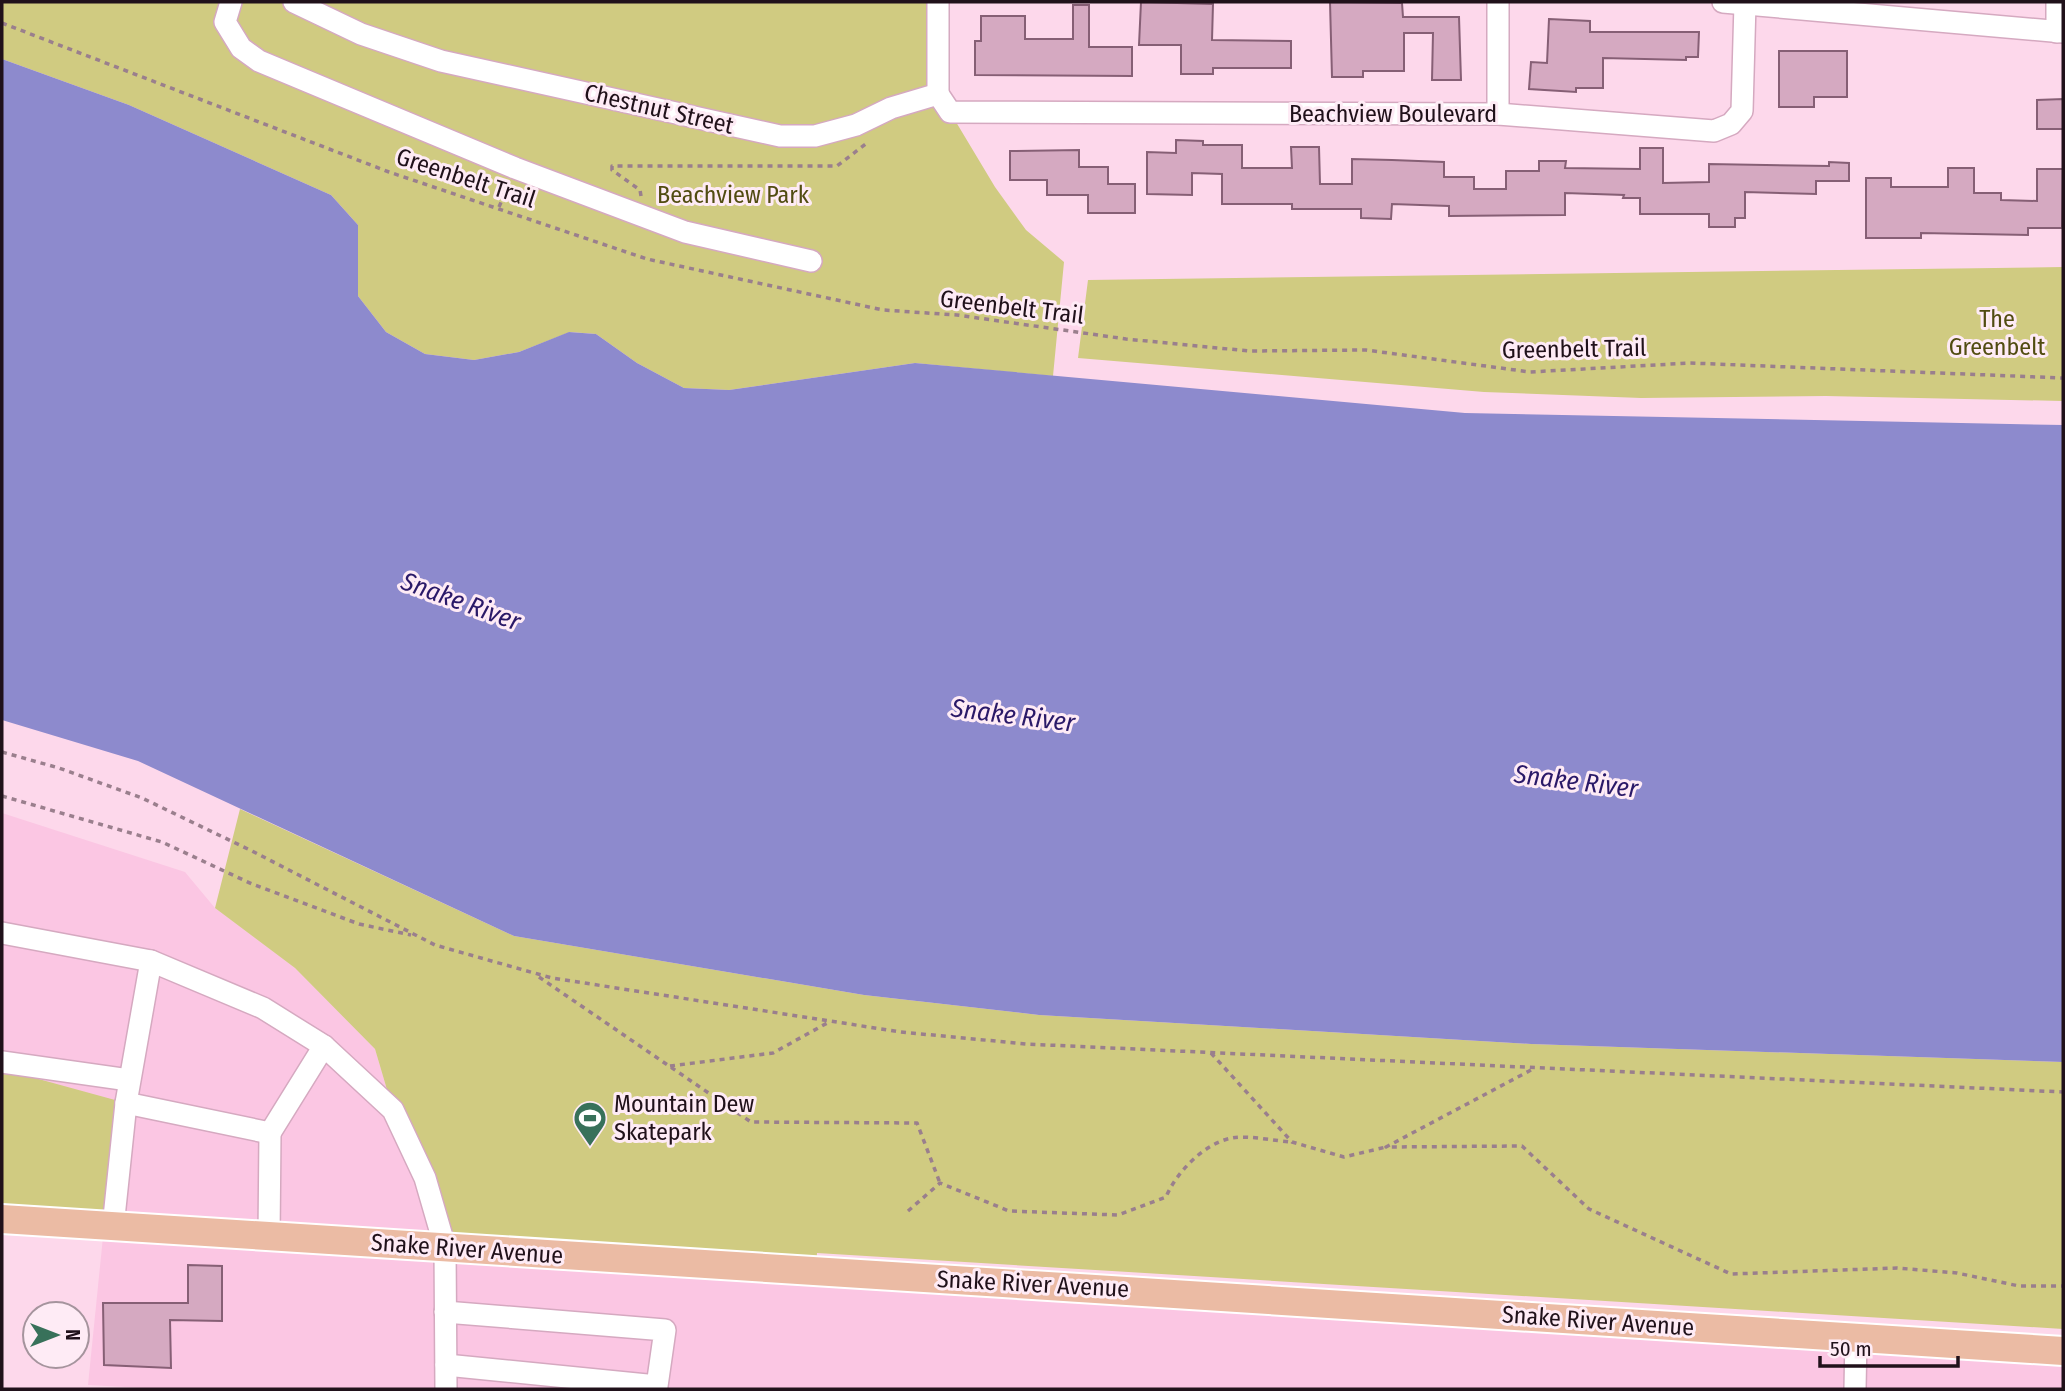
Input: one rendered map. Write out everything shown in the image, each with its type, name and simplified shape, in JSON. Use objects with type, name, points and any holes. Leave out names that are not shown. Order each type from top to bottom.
[{"type":"main road","name":"Snake River Avenue","points":[[2,1219],[2063,1351]]},
{"type":"street","points":[[231,2],[225,22],[241,48],[259,61],[515,168],[685,232],[811,261]]},
{"type":"street","name":"Chestnut Street","points":[[294,2],[361,34],[441,61],[780,136],[815,136],[856,125],[891,108],[938,94]]},
{"type":"street","points":[[938,2],[938,94]]},
{"type":"street","points":[[1498,2],[1498,114]]},
{"type":"street","points":[[1723,2],[2060,32],[2057,2]]},
{"type":"street","name":"Beachview Boulevard","points":[[938,94],[950,112],[1498,114],[1714,131],[1731,124],[1742,111],[1745,3]]},
{"type":"street","points":[[2,933],[150,961],[263,1008],[324,1046],[393,1110],[425,1178],[445,1247],[446,1389]]},
{"type":"street","points":[[113,1227],[125,1102],[150,961]]},
{"type":"street","points":[[269,1237],[270,1133],[324,1046]]},
{"type":"street","points":[[2,1062],[129,1080]]},
{"type":"street","points":[[125,1102],[270,1133]]},
{"type":"street","points":[[445,1312],[665,1330],[657,1386],[446,1366]]},
{"type":"street","points":[[1855,1389],[1856,1337]]},
{"type":"path","name":"Greenbelt Trail","points":[[2,23],[390,172],[647,259],[883,310],[957,315],[1126,339],[1236,350],[1366,350],[1530,372],[1690,363],[2063,378]]},
{"type":"path","points":[[642,216],[640,190],[612,170],[612,166],[837,166],[869,141]]},
{"type":"path","points":[[2,752],[59,768],[142,798],[252,850],[435,945],[534,973],[830,1021],[1026,1044],[2063,1092]]},
{"type":"path","points":[[2,796],[162,842],[252,884],[359,924],[417,936]]},
{"type":"path","points":[[534,973],[751,1122],[918,1123],[940,1183],[1009,1211],[1118,1215],[1166,1197],[1173,1179],[1205,1151],[1232,1138],[1292,1142],[1343,1157],[1385,1147],[1522,1146],[1589,1209],[1731,1274],[1897,1268],[1957,1273],[2019,1286],[2063,1286]]},
{"type":"path","points":[[668,1066],[773,1053],[830,1021]]},
{"type":"path","points":[[1211,1054],[1292,1142]]},
{"type":"path","points":[[1385,1147],[1533,1069]]},
{"type":"path","points":[[908,1211],[940,1183]]},
{"type":"shaded area","points":[[2,813],[185,872],[215,908],[295,968],[375,1049],[393,1110],[445,1247],[2063,1350],[2063,1389],[163,1389],[88,1385],[104,1227],[2,1219]]},
{"type":"green space","name":"Beachview Park","points":[[2,2],[938,2],[950,112],[995,187],[1026,230],[1064,262],[1053,376],[915,363],[729,390],[684,388],[637,363],[596,334],[570,332],[519,352],[474,360],[425,354],[386,332],[358,296],[358,225],[331,195],[129,105],[2,59]]},
{"type":"green space","name":"The Greenbelt","points":[[2063,267],[2063,401],[1826,396],[1641,398],[1484,392],[1078,358],[1088,280]]},
{"type":"green space","points":[[240,809],[514,936],[864,995],[1039,1015],[1531,1044],[2063,1062],[2063,1329],[817,1253],[816,1271],[445,1247],[393,1110],[375,1049],[295,968],[215,908]]},
{"type":"green space","points":[[2,1069],[126,1103],[105,1226],[2,1207]]},
{"type":"water","name":"Snake River","points":[[2,59],[129,105],[331,195],[358,225],[358,296],[386,332],[425,354],[474,360],[519,352],[569,332],[596,334],[637,363],[684,388],[729,390],[915,363],[1465,413],[2063,425],[2063,1062],[1531,1044],[1039,1015],[864,995],[514,936],[138,761],[2,720]]},
{"type":"building","points":[[1141,2],[1213,4],[1212,40],[1291,41],[1291,68],[1213,68],[1213,74],[1181,74],[1181,45],[1139,45]]},
{"type":"building","points":[[1330,2],[1402,3],[1403,17],[1459,17],[1461,80],[1432,80],[1433,33],[1404,33],[1404,71],[1363,71],[1363,77],[1332,77]]},
{"type":"building","points":[[1073,5],[1089,5],[1089,47],[1132,47],[1132,76],[975,75],[975,41],[981,41],[981,16],[1025,16],[1025,39],[1073,39]]},
{"type":"building","points":[[1549,19],[1590,21],[1590,32],[1699,32],[1698,57],[1686,57],[1686,60],[1603,58],[1603,88],[1576,88],[1576,92],[1529,89],[1531,62],[1547,63]]},
{"type":"building","points":[[1779,51],[1847,51],[1847,97],[1814,97],[1814,107],[1779,107]]},
{"type":"building","points":[[2063,99],[2063,129],[2037,129],[2037,100]]},
{"type":"building","points":[[1176,140],[1203,141],[1203,145],[1242,145],[1242,168],[1292,168],[1291,147],[1319,147],[1320,184],[1352,184],[1352,159],[1392,160],[1444,162],[1444,177],[1474,177],[1474,189],[1506,189],[1506,171],[1539,171],[1539,161],[1566,161],[1565,168],[1640,169],[1640,148],[1663,148],[1663,183],[1709,182],[1709,164],[1829,166],[1829,162],[1849,163],[1849,181],[1816,181],[1816,194],[1745,192],[1745,218],[1735,218],[1735,227],[1709,227],[1709,214],[1640,214],[1640,198],[1565,193],[1565,215],[1449,216],[1449,206],[1392,204],[1391,219],[1361,218],[1361,209],[1292,209],[1292,204],[1222,204],[1222,174],[1192,173],[1192,195],[1147,194],[1147,152],[1176,153]]},
{"type":"building","points":[[1079,150],[1079,167],[1108,167],[1108,184],[1135,184],[1135,213],[1088,213],[1088,195],[1047,195],[1047,180],[1010,180],[1010,151]]},
{"type":"building","points":[[1948,168],[1974,168],[1974,193],[2001,193],[2001,200],[2037,201],[2037,169],[2063,169],[2062,228],[2028,228],[2028,235],[1921,233],[1921,238],[1866,238],[1866,178],[1891,178],[1891,187],[1948,187]]},
{"type":"building","points":[[188,1265],[222,1266],[222,1321],[170,1320],[171,1368],[104,1365],[103,1303],[188,1303]]},
{"type":"place","name":"Mountain Dew Skatepark","points":[[590,1148]]}]
